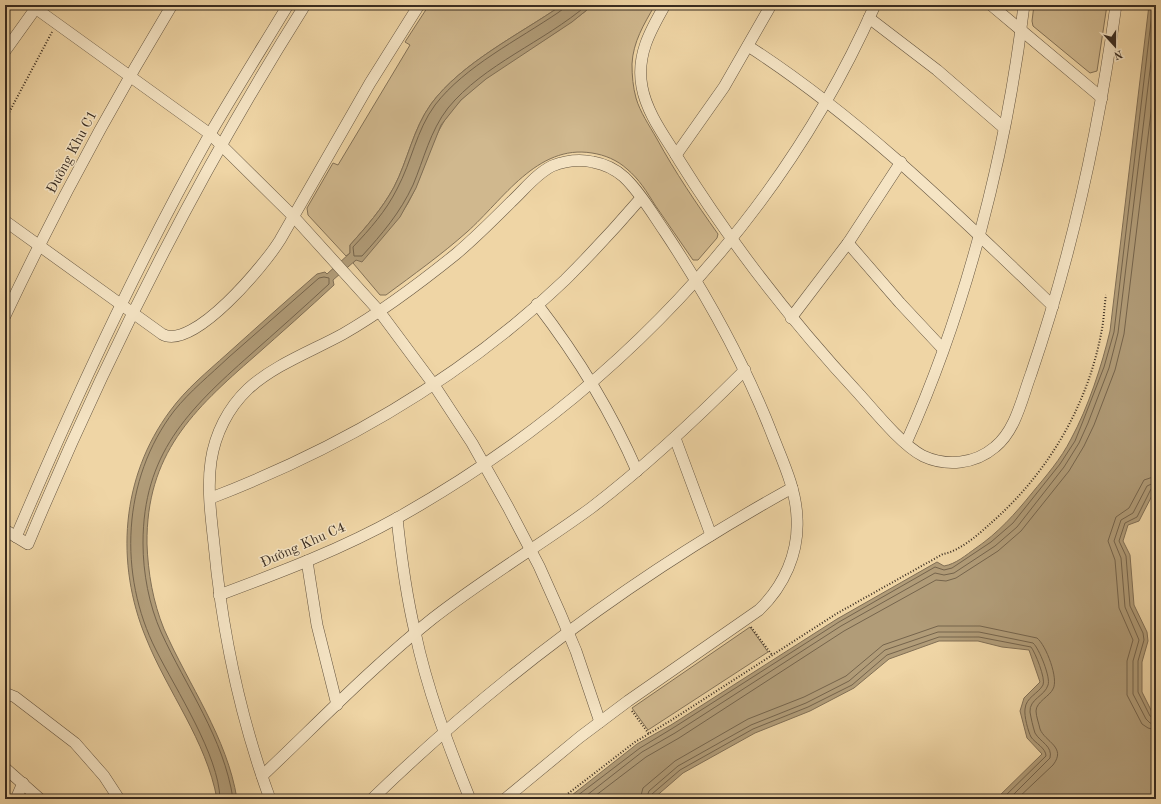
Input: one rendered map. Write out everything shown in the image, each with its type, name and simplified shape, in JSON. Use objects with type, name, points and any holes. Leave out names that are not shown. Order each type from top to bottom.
[{"type":"street","name":"Đường Khu C1","points":[[5,316],[38,245],[129,76],[172,5]]},
{"type":"street","points":[[16,537],[73,407],[122,304],[210,134],[288,5]]},
{"type":"street","points":[[5,530],[28,544],[86,412],[133,312],[174,231],[222,145],[305,5]]},
{"type":"street","points":[[5,221],[168,337],[175,337],[191,330],[221,308],[248,283],[275,249],[370,83],[419,5]]},
{"type":"street","points":[[665,5],[645,44],[642,56],[641,76],[642,86],[649,108],[676,155],[731,239],[790,318],[857,392],[906,443],[924,456],[948,463],[964,462],[987,453],[999,444],[1008,432],[1015,418],[1053,306],[1083,191],[1102,98],[1116,5]]},
{"type":"street","points":[[676,155],[720,93],[771,5]]},
{"type":"street","name":"Đường Khu C4","points":[[220,595],[307,561],[397,518],[485,465],[541,425],[592,383],[643,335],[696,280],[731,239],[783,170],[826,101],[870,18],[875,5]]},
{"type":"street","points":[[991,5],[1102,98]]},
{"type":"street","points":[[906,443],[918,417],[943,349],[979,234],[1004,128],[1024,5]]},
{"type":"street","points":[[5,51],[35,6],[210,134],[293,216],[333,259],[379,311],[434,385],[485,465],[530,549],[568,632],[600,722]]},
{"type":"street","points":[[870,18],[931,66],[1004,128]]},
{"type":"street","points":[[748,46],[826,101],[901,162],[979,234],[1053,306]]},
{"type":"street","points":[[270,799],[234,677],[220,595],[211,498],[210,466],[217,435],[225,419],[240,397],[263,377],[341,335],[379,311],[461,250],[534,179],[552,167],[578,160],[603,165],[624,177],[641,198],[696,280],[745,370],[768,421],[792,488],[797,519],[795,544],[786,572],[771,598],[752,616],[682,662],[600,722],[505,799]]},
{"type":"street","points":[[790,318],[848,243],[901,162]]},
{"type":"street","points":[[211,498],[276,472],[335,443],[434,385],[474,356],[537,304],[596,247],[641,198]]},
{"type":"street","points":[[848,243],[900,304],[943,349]]},
{"type":"street","points":[[537,304],[592,383],[614,422],[637,471]]},
{"type":"street","points":[[262,776],[337,704],[415,633],[461,597],[591,508],[675,438],[745,370]]},
{"type":"street","points":[[675,438],[711,535]]},
{"type":"street","points":[[372,799],[444,732],[568,632],[638,582],[711,535],[792,488]]},
{"type":"street","points":[[397,518],[404,575],[415,633],[444,732],[470,799]]},
{"type":"street","points":[[307,561],[317,625],[337,704]]},
{"type":"street","points":[[5,693],[15,698],[75,743],[104,776],[119,799]]},
{"type":"street","points":[[5,768],[40,799]]},
{"type":"street","points":[[16,799],[23,783]]},
{"type":"path","points":[[5,120],[53,31]]},
{"type":"path","points":[[561,799],[635,742],[836,614],[944,554],[951,553],[981,532],[1021,495],[1058,446],[1072,420],[1094,362],[1101,334],[1106,295]]},
{"type":"path","points":[[750,624],[772,655]]},
{"type":"path","points":[[629,707],[649,734]]},
{"type":"shaded area","points":[[429,5],[562,5],[475,62],[458,75],[431,104],[415,134],[394,187],[374,218],[350,245],[350,253],[346,256],[308,215],[307,208],[333,163],[338,165],[410,45],[405,42]]},
{"type":"shaded area","points":[[593,5],[655,5],[634,48],[632,77],[636,98],[645,118],[671,163],[718,234],[717,238],[698,260],[693,260],[642,186],[627,169],[611,158],[602,155],[572,152],[554,157],[522,177],[467,232],[447,249],[386,295],[380,295],[353,263],[383,235],[403,211],[419,180],[438,132],[452,110],[483,81],[558,31]]},
{"type":"shaded area","points":[[1034,5],[1107,5],[1097,71],[1090,73],[1033,26],[1032,21]]},
{"type":"shaded area","points":[[750,627],[768,652],[648,730],[632,708]]},
{"type":"water","points":[[562,5],[593,5],[572,22],[486,79],[461,100],[441,125],[416,188],[400,217],[362,262],[356,260],[333,280],[334,285],[233,376],[193,415],[177,436],[164,459],[155,484],[149,512],[147,544],[150,577],[154,598],[164,629],[216,733],[232,776],[237,799],[217,799],[212,777],[196,737],[155,658],[136,609],[130,580],[127,551],[128,521],[133,492],[141,464],[154,437],[170,411],[190,388],[317,274],[325,272],[327,274],[350,253],[350,245],[368,225],[394,187],[415,134],[425,114],[431,104],[444,89],[458,75],[475,62]]},
{"type":"water","points":[[1149,5],[1156,5],[1156,488],[1139,521],[1128,525],[1123,541],[1130,555],[1134,605],[1147,632],[1148,641],[1142,662],[1142,692],[1153,714],[1156,715],[1156,799],[996,799],[1042,754],[1027,738],[1020,711],[1024,698],[1040,682],[1029,650],[1002,647],[978,641],[939,641],[889,659],[854,688],[810,711],[755,733],[683,773],[653,799],[567,799],[637,744],[671,725],[837,619],[937,562],[944,566],[965,556],[992,536],[1006,523],[1048,474],[1067,446],[1089,400],[1099,372],[1110,331]]}]
